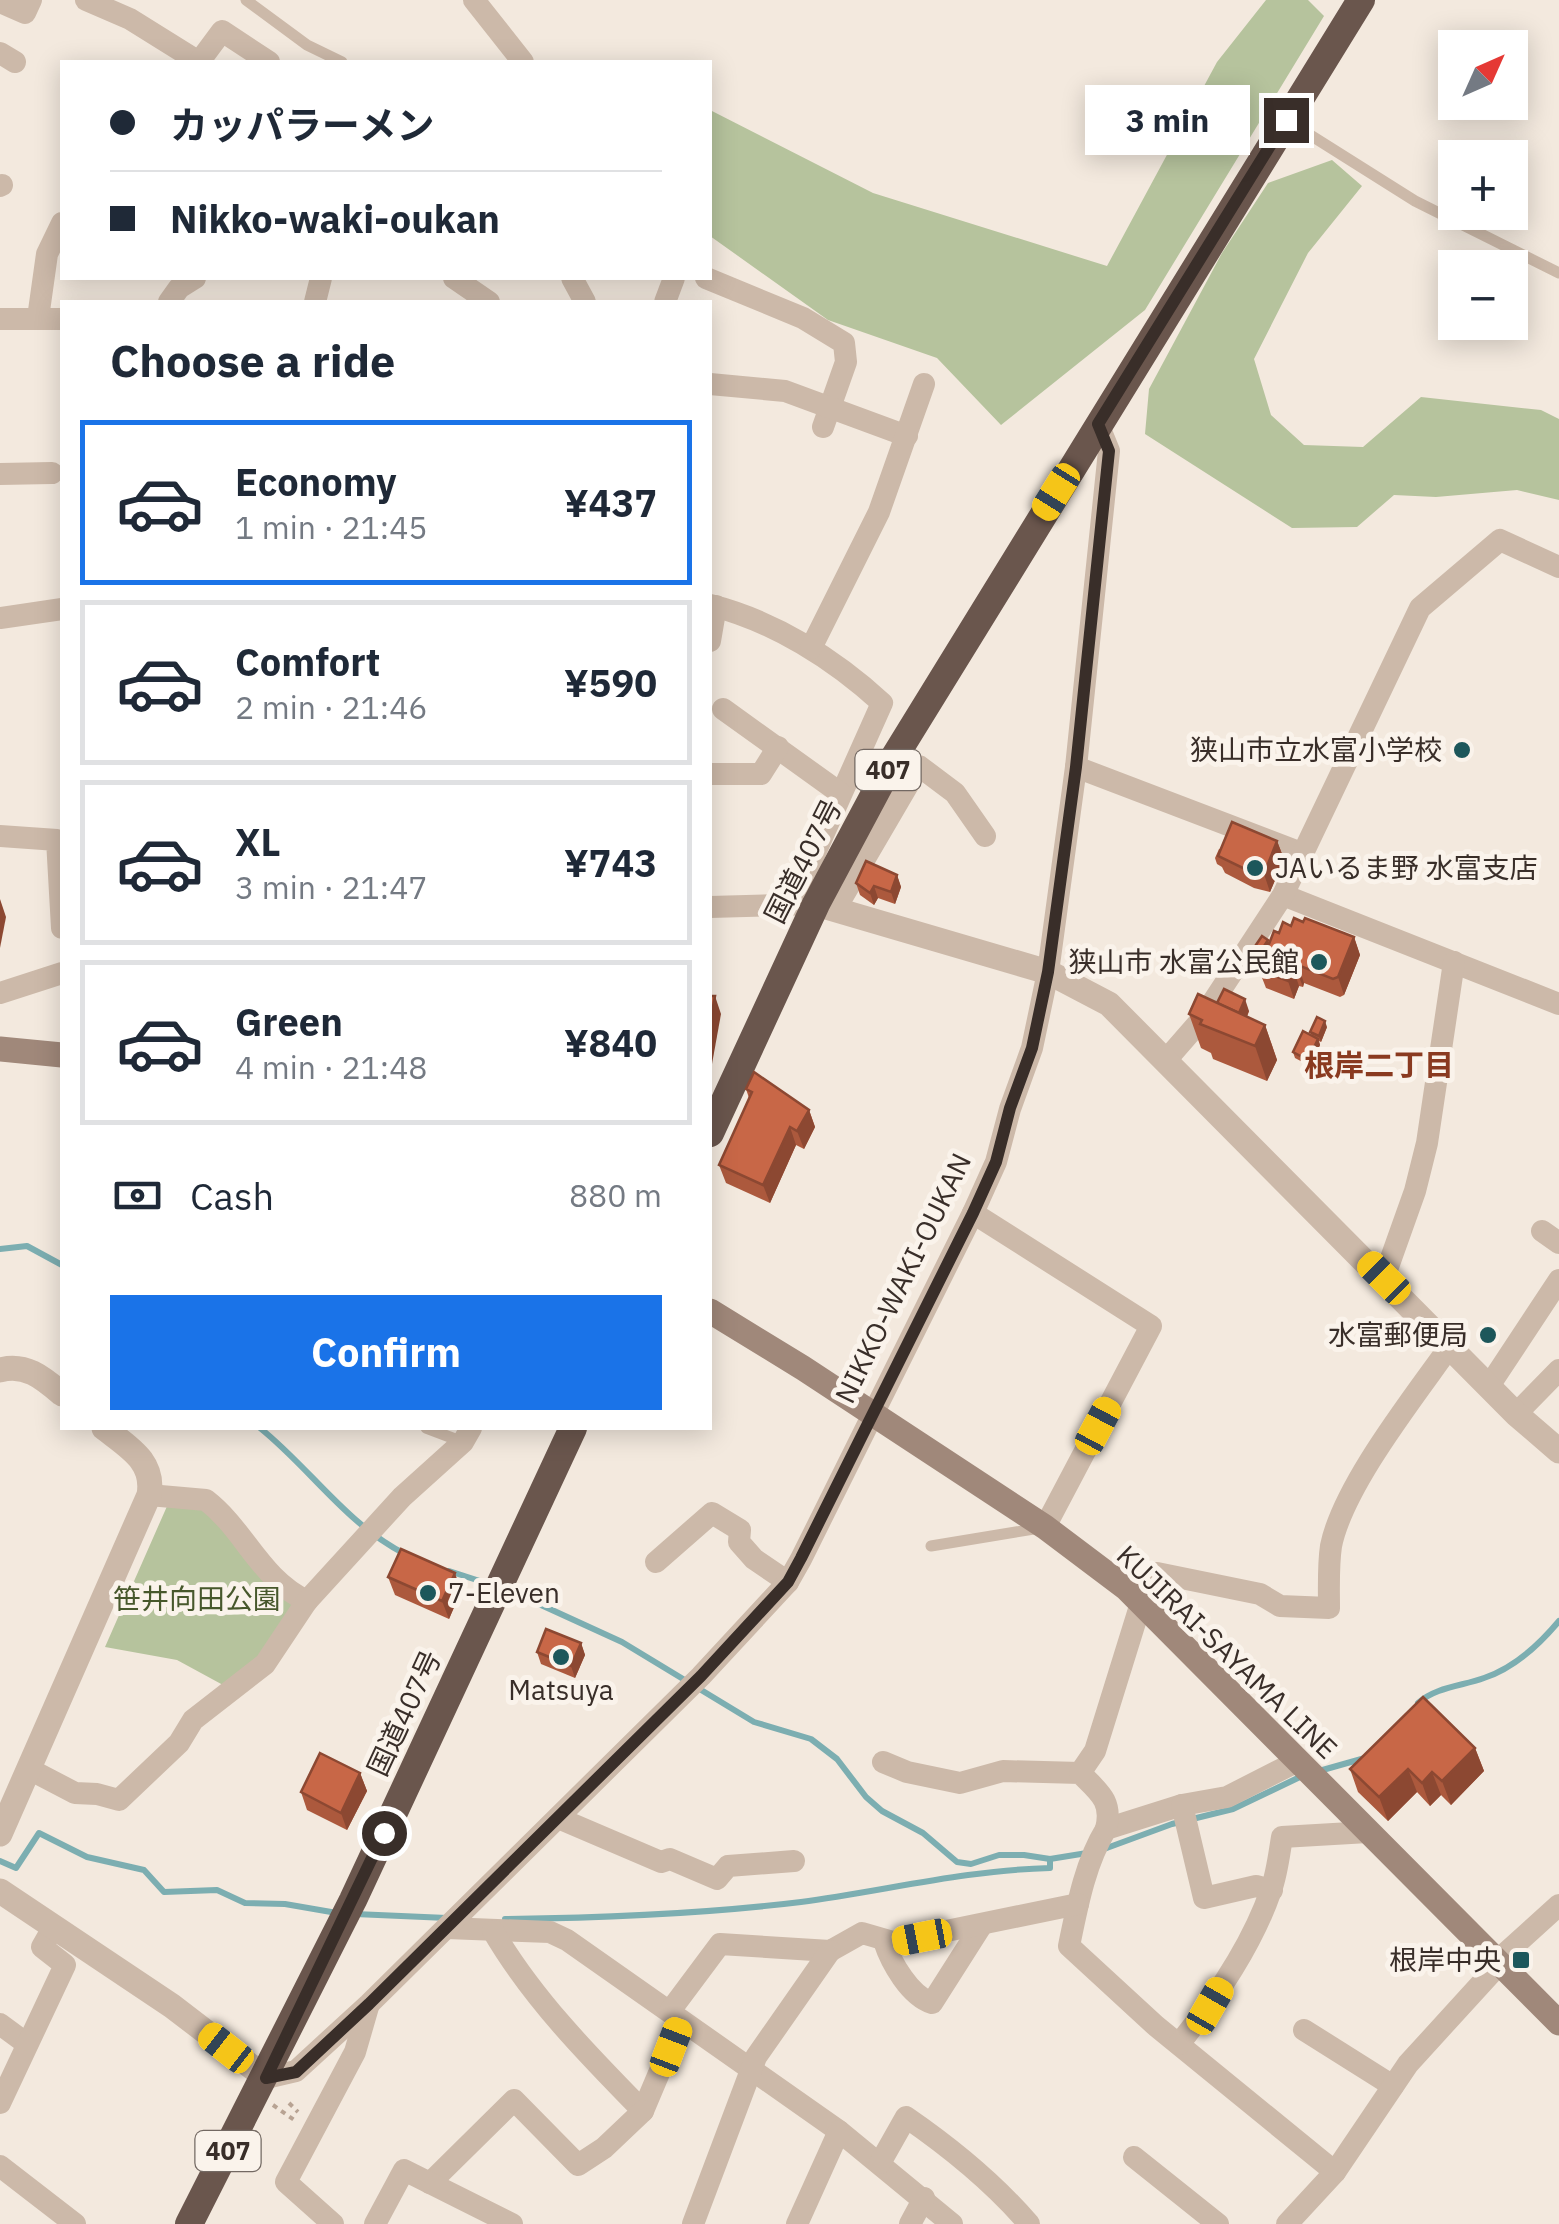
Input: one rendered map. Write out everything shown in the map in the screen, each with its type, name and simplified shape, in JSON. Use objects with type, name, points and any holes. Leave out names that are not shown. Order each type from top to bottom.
[{"type":"highway","name":"407","points":[[1098,424],[1361,0]]},
{"type":"highway","name":"国道407号","points":[[712,1129],[826,906],[896,756],[1098,424]]},
{"type":"highway","name":"国道407号","points":[[266,2078],[572,1430]]},
{"type":"highway","name":"407","points":[[190,2224],[266,2078]]},
{"type":"main road","points":[[0,1049],[60,1056]]},
{"type":"main road","name":"KUJIRAI-SAYAMA LINE","points":[[712,1312],[1045,1527],[1133,1595],[1559,2022]]},
{"type":"street","points":[[0,2],[25,13],[32,0]]},
{"type":"street","points":[[86,0],[130,20],[196,60]]},
{"type":"street","points":[[474,0],[521,60]]},
{"type":"street","points":[[200,60],[222,30],[267,60]]},
{"type":"street","points":[[38,318],[47,254],[60,227]]},
{"type":"street","points":[[170,300],[192,280]]},
{"type":"street","points":[[710,280],[803,318],[844,343],[846,362],[828,416]]},
{"type":"street","points":[[461,286],[486,300]]},
{"type":"street","points":[[0,319],[60,319]]},
{"type":"street","points":[[712,384],[785,391],[828,416],[907,436]]},
{"type":"street","points":[[812,648],[879,512],[924,384]]},
{"type":"street","name":"NIKKO-WAKI-OUKAN","points":[[266,2078],[296,2072],[369,2004],[700,1677],[788,1582],[873,1415],[996,1162],[1032,1048],[1048,972],[1076,767],[1109,451],[1098,424]]},
{"type":"street","points":[[0,474],[52,472]]},
{"type":"street","points":[[1166,1059],[1201,1020],[1283,896],[1420,608],[1500,540],[1559,567]]},
{"type":"street","points":[[713,605],[812,648],[852,675],[882,703],[811,862],[826,906]]},
{"type":"street","points":[[0,618],[60,608]]},
{"type":"street","points":[[723,708],[840,793]]},
{"type":"street","points":[[712,774],[761,774],[778,748]]},
{"type":"street","points":[[826,906],[919,766],[955,793],[986,836]]},
{"type":"street","points":[[1076,767],[1304,854]]},
{"type":"street","points":[[0,836],[57,840],[60,893]]},
{"type":"street","points":[[1283,896],[1559,1004]]},
{"type":"street","points":[[712,906],[826,906],[1048,972],[1109,1004],[1516,1414],[1559,1451]]},
{"type":"street","points":[[1384,1278],[1427,1143],[1454,962]]},
{"type":"street","points":[[0,993],[60,974]]},
{"type":"street","points":[[973,1213],[1150,1326],[1045,1527]]},
{"type":"street","points":[[1489,1386],[1559,1280]]},
{"type":"street","points":[[1080,1772],[1095,1751],[1133,1595],[1157,1574],[1260,1594],[1280,1606],[1328,1608],[1331,1548],[1341,1513],[1403,1412],[1450,1346]]},
{"type":"street","points":[[0,1370],[18,1367],[31,1371],[60,1393]]},
{"type":"street","points":[[1516,1414],[1559,1370]]},
{"type":"street","points":[[0,1834],[149,1495],[152,1480],[146,1464],[106,1430]]},
{"type":"street","points":[[29,1769],[75,1793],[118,1800],[179,1744],[193,1720],[265,1664],[307,1601],[402,1497],[467,1435]]},
{"type":"street","points":[[149,1495],[206,1500],[272,1577],[307,1601]]},
{"type":"street","points":[[656,1562],[712,1513],[740,1530],[739,1542],[754,1559],[788,1582]]},
{"type":"street","points":[[882,1762],[906,1772],[960,1783],[1003,1771],[1080,1772],[1103,1796],[1110,1814],[1090,1865],[1069,1946],[1335,2172]]},
{"type":"street","points":[[1102,1835],[1185,1816],[1304,1768]]},
{"type":"street","points":[[1185,1816],[1204,1898],[1256,1886],[1272,1890]]},
{"type":"street","points":[[558,1818],[661,1862],[670,1859],[717,1879],[728,1866],[794,1861]]},
{"type":"street","points":[[1180,2044],[1210,2006],[1251,1935],[1272,1890],[1282,1837],[1368,1832]]},
{"type":"street","points":[[1287,2224],[1335,2172],[1408,2064],[1491,1973],[1497,1961],[1552,1911],[1559,1887]]},
{"type":"street","points":[[0,1891],[172,2006],[266,2078]]},
{"type":"street","points":[[693,2224],[751,2068],[830,1951],[862,1933],[893,1942],[1078,1904]]},
{"type":"street","points":[[0,2103],[65,1966],[42,1947],[54,1926]]},
{"type":"street","points":[[884,1941],[889,1956],[918,1997],[932,2003],[981,1926]]},
{"type":"street","points":[[447,1928],[550,1932],[567,1940],[838,2131],[952,2224]]},
{"type":"street","points":[[493,1931],[591,2058],[643,2111]]},
{"type":"street","points":[[430,2183],[514,2100],[578,2164],[604,2148],[643,2111],[676,2016],[720,1944],[830,1951]]},
{"type":"street","points":[[333,2224],[286,2182],[355,2052],[369,2004]]},
{"type":"street","points":[[0,2024],[27,2044]]},
{"type":"street","points":[[1304,2030],[1392,2086]]},
{"type":"street","points":[[880,2164],[906,2117],[946,2145],[1010,2202],[1028,2224]]},
{"type":"street","points":[[797,2224],[838,2131]]},
{"type":"street","points":[[1134,2158],[1218,2224]]},
{"type":"street","points":[[0,2166],[74,2224]]},
{"type":"street","points":[[375,2224],[404,2170],[512,2224]]},
{"type":"street","points":[[910,2224],[924,2198]]},
{"type":"lane","points":[[246,0],[307,45],[338,60]]},
{"type":"lane","points":[[1286,120],[1415,201],[1559,273]]},
{"type":"lane","points":[[438,1430],[467,1435]]},
{"type":"lane","points":[[931,1546],[1045,1527]]},
{"type":"path","points":[[282,2109],[300,2124],[304,2121],[289,2103]]},
{"type":"green space","points":[[1266,0],[1308,0],[1324,16],[1145,310],[1001,425],[937,358],[828,320],[712,237],[712,111],[873,193],[1107,266],[1217,62]]},
{"type":"green space","points":[[1332,160],[1362,186],[1308,253],[1254,359],[1271,415],[1304,445],[1363,447],[1421,397],[1541,410],[1559,419],[1559,500],[1517,490],[1436,497],[1394,495],[1357,527],[1292,528],[1145,434],[1149,389],[1222,253],[1268,183]]},
{"type":"green space","name":"笹井向田公園","points":[[168,1504],[208,1510],[298,1601],[261,1659],[223,1685],[177,1660],[105,1647]]},
{"type":"building","points":[[1232,822],[1277,841],[1264,874],[1218,856]]},
{"type":"building","points":[[866,861],[897,875],[891,892],[874,886],[870,893],[856,883]]},
{"type":"building","points":[[1294,918],[1303,922],[1305,918],[1354,937],[1338,977],[1333,979],[1298,965],[1288,981],[1259,970],[1274,931],[1279,933],[1283,922],[1291,926]]},
{"type":"building","points":[[1262,936],[1268,940],[1255,960],[1249,955]]},
{"type":"building","points":[[1224,989],[1245,999],[1239,1013],[1217,1003]]},
{"type":"building","points":[[1198,994],[1265,1025],[1255,1046],[1200,1024],[1202,1020],[1189,1014]]},
{"type":"building","points":[[1317,1017],[1325,1021],[1319,1036],[1310,1032]]},
{"type":"building","points":[[1303,1031],[1318,1039],[1308,1060],[1293,1052]]},
{"type":"building","points":[[754,1072],[809,1110],[797,1131],[790,1127],[763,1185],[719,1165],[752,1092],[746,1089]]},
{"type":"building","points":[[401,1549],[455,1573],[442,1601],[388,1577]]},
{"type":"building","points":[[546,1629],[581,1643],[571,1666],[537,1652]]},
{"type":"building","points":[[1423,1697],[1475,1748],[1442,1781],[1432,1772],[1422,1783],[1408,1769],[1379,1797],[1350,1769]]},
{"type":"building","points":[[320,1753],[360,1773],[341,1813],[301,1792]]},
{"type":"waterway","points":[[0,1249],[27,1246],[60,1264]]},
{"type":"waterway","points":[[262,1430],[364,1527],[405,1554]]},
{"type":"waterway","points":[[449,1571],[489,1584]]},
{"type":"waterway","points":[[506,1589],[622,1642],[754,1722],[811,1739],[837,1759],[882,1811],[923,1833],[957,1862],[971,1864],[999,1855],[1050,1859],[1087,1853]]},
{"type":"waterway","points":[[1418,1703],[1441,1690],[1506,1668],[1559,1621]]},
{"type":"waterway","points":[[1319,1771],[1365,1758]]},
{"type":"waterway","points":[[1104,1849],[1172,1824],[1233,1809],[1302,1776]]},
{"type":"waterway","points":[[0,1861],[16,1868],[39,1833],[87,1857],[144,1870],[164,1892],[217,1890],[245,1903],[285,1904],[337,1913]]},
{"type":"waterway","points":[[505,1919],[653,1915],[764,1906],[956,1877],[1050,1868],[1050,1859]]},
{"type":"waterway","points":[[355,1914],[447,1918]]},
{"type":"place","name":"狭山市立水富小学校","points":[[1462,750]]},
{"type":"place","name":"JAいるま野 水富支店","points":[[1255,868]]},
{"type":"place","name":"狭山市 水富公民館","points":[[1319,962]]},
{"type":"place","name":"水富郵便局","points":[[1488,1335]]},
{"type":"place","name":"7-Eleven","points":[[428,1593]]},
{"type":"place","name":"Matsuya","points":[[561,1657]]},
{"type":"place","name":"根岸中央","points":[[1521,1960]]},
{"type":"district","name":"根岸二丁目","points":[[1379,1066]]},
{"type":"route","points":[[384,1833],[266,2078],[296,2072],[369,2004],[701,1676],[788,1582],[801,1558],[973,1213],[996,1162],[1032,1048],[1048,972],[1076,767],[1109,451],[1098,424],[1286,120]]}]
